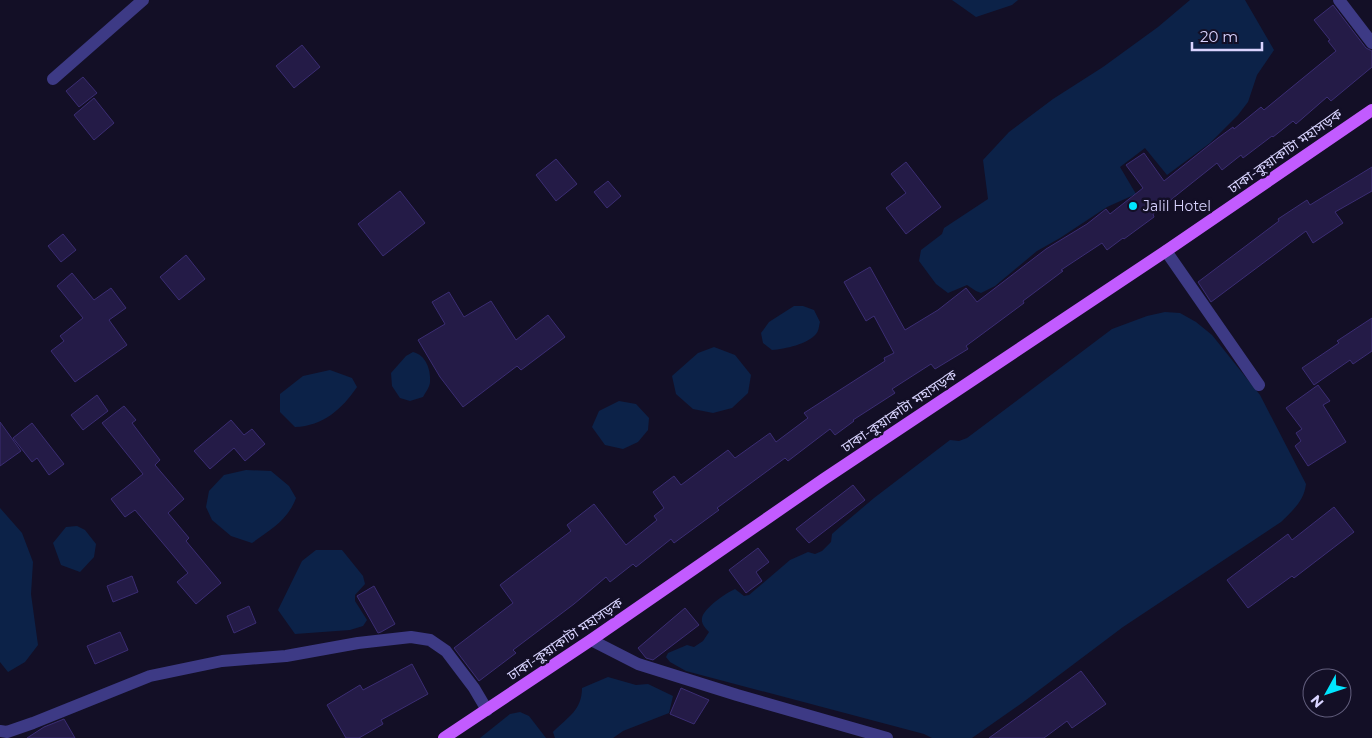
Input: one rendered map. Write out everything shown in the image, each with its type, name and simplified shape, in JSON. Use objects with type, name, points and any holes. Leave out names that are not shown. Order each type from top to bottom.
[{"type":"main road","name":"ঢাকা-কুয়াকাটা মহাসড়ক","points":[[444,738],[591,640],[824,479],[1166,251],[1372,110]]},
{"type":"street","points":[[54,79],[143,0]]},
{"type":"street","points":[[1339,0],[1372,44]]},
{"type":"street","points":[[1166,251],[1259,385]]},
{"type":"street","points":[[0,731],[7,732],[150,676],[222,661],[286,656],[411,636],[430,640],[446,651],[457,664],[486,710]]},
{"type":"street","points":[[591,640],[638,664],[737,695],[887,738]]},
{"type":"water","points":[[952,0],[1018,0],[1012,5],[976,17]]},
{"type":"water","points":[[1190,0],[1245,0],[1274,50],[1257,75],[1248,102],[1238,115],[1210,143],[1167,175],[1145,148],[1120,167],[1136,194],[1107,207],[1037,251],[995,286],[981,293],[967,285],[948,293],[936,284],[919,261],[921,250],[942,234],[944,228],[988,199],[983,160],[1009,132],[1053,99],[1103,67],[1158,27]]},
{"type":"water","points":[[794,306],[803,306],[814,310],[820,322],[818,331],[808,341],[772,350],[763,343],[761,333],[769,322]]},
{"type":"water","points":[[1165,312],[1180,313],[1196,322],[1212,335],[1260,395],[1306,484],[1303,495],[1297,505],[1281,522],[1123,627],[972,738],[932,738],[924,734],[686,671],[670,662],[666,657],[668,653],[687,645],[694,647],[703,641],[709,632],[702,622],[702,618],[711,605],[721,597],[735,589],[744,596],[749,595],[790,560],[808,552],[815,554],[822,551],[831,542],[832,534],[841,526],[874,498],[950,440],[959,441],[967,438],[1112,329],[1147,316]]},
{"type":"water","points":[[714,347],[735,355],[751,375],[748,393],[732,408],[713,413],[693,409],[676,394],[672,376],[698,353]]},
{"type":"water","points":[[413,352],[421,356],[427,364],[430,382],[423,397],[410,401],[400,398],[392,386],[391,373],[406,356]]},
{"type":"water","points":[[330,370],[352,378],[357,387],[331,415],[305,426],[295,427],[280,412],[280,394],[303,376]]},
{"type":"water","points":[[619,401],[636,404],[649,418],[648,430],[638,442],[623,449],[605,445],[592,427],[599,411]]},
{"type":"water","points":[[246,470],[271,471],[289,486],[296,498],[293,506],[283,518],[272,529],[252,543],[231,536],[212,520],[206,507],[209,491],[224,475]]},
{"type":"water","points":[[0,508],[22,533],[33,562],[31,594],[38,645],[25,662],[8,672],[0,662]]},
{"type":"water","points":[[77,526],[85,530],[96,544],[94,557],[80,572],[61,565],[53,543],[66,527]]},
{"type":"water","points":[[316,550],[342,550],[363,576],[365,584],[355,595],[355,601],[367,620],[363,626],[350,630],[295,634],[278,610],[302,561]]},
{"type":"water","points":[[608,677],[636,685],[648,684],[673,696],[669,713],[623,731],[613,738],[555,738],[553,732],[577,708],[582,688]]},
{"type":"water","points":[[520,712],[529,716],[546,738],[480,738],[510,714]]},
{"type":"building","points":[[1333,5],[1366,48],[1372,51],[1372,67],[1331,101],[1327,97],[1296,124],[1293,121],[1243,158],[1241,155],[1222,170],[1217,163],[1153,214],[1154,217],[1124,239],[1107,250],[1102,243],[1061,270],[1063,271],[1023,301],[1024,303],[966,346],[968,349],[935,369],[931,364],[892,389],[895,393],[853,420],[835,435],[830,429],[788,461],[785,458],[717,508],[719,510],[674,543],[671,539],[636,567],[633,564],[610,582],[606,577],[513,650],[516,653],[479,681],[454,648],[513,603],[500,585],[571,531],[567,525],[594,504],[626,545],[657,520],[654,516],[664,508],[653,492],[674,476],[681,485],[728,450],[735,458],[770,433],[776,442],[808,418],[804,413],[885,361],[884,358],[894,353],[874,316],[866,321],[844,282],[870,267],[905,330],[938,310],[966,288],[977,302],[1046,249],[1087,224],[1106,209],[1110,214],[1143,188],[1126,165],[1144,153],[1164,181],[1261,107],[1264,110],[1336,51],[1314,20]]},
{"type":"building","points":[[302,45],[320,67],[294,88],[276,66]]},
{"type":"building","points":[[83,77],[97,93],[79,107],[66,91]]},
{"type":"building","points":[[94,98],[114,123],[94,140],[74,115]]},
{"type":"building","points":[[556,159],[577,184],[556,201],[536,175]]},
{"type":"building","points":[[906,162],[941,207],[906,234],[886,208],[906,193],[891,174]]},
{"type":"building","points":[[1372,167],[1372,191],[1335,212],[1343,223],[1313,243],[1306,231],[1211,302],[1198,282],[1279,221],[1278,219],[1307,200],[1310,205]]},
{"type":"building","points":[[608,181],[621,196],[607,208],[594,192]]},
{"type":"building","points":[[400,191],[425,223],[383,256],[358,224]]},
{"type":"building","points":[[63,234],[76,250],[61,262],[48,246]]},
{"type":"building","points":[[186,255],[205,279],[179,300],[160,277]]},
{"type":"building","points":[[72,273],[94,300],[111,288],[126,308],[109,320],[127,345],[75,382],[51,351],[64,341],[60,336],[83,318],[57,286]]},
{"type":"building","points":[[449,292],[464,317],[491,301],[516,340],[548,315],[565,337],[521,370],[517,366],[463,407],[440,377],[418,340],[445,324],[432,302]]},
{"type":"building","points":[[1372,318],[1372,351],[1353,364],[1350,360],[1314,385],[1302,368],[1339,343],[1337,341]]},
{"type":"building","points":[[1318,385],[1330,401],[1323,405],[1346,442],[1308,466],[1295,446],[1301,441],[1296,433],[1302,429],[1286,408]]},
{"type":"building","points":[[97,395],[108,411],[83,430],[71,415]]},
{"type":"building","points":[[124,406],[136,420],[132,423],[160,460],[155,465],[184,499],[168,513],[189,538],[186,541],[221,583],[196,604],[177,582],[188,573],[135,510],[125,517],[111,499],[143,474],[102,423]]},
{"type":"building","points":[[231,420],[244,435],[252,429],[265,444],[245,461],[234,448],[210,469],[194,451]]},
{"type":"building","points":[[0,422],[21,451],[0,466]]},
{"type":"building","points":[[32,423],[64,464],[49,475],[37,458],[32,462],[13,438]]},
{"type":"building","points":[[853,485],[865,500],[809,543],[796,529]]},
{"type":"building","points":[[1334,507],[1354,532],[1294,578],[1292,576],[1248,608],[1227,580],[1288,534],[1292,540]]},
{"type":"building","points":[[758,548],[769,562],[756,572],[762,581],[746,593],[729,570]]},
{"type":"building","points":[[132,576],[138,592],[113,602],[107,586]]},
{"type":"building","points":[[374,586],[395,624],[378,633],[357,596]]},
{"type":"building","points":[[249,606],[256,623],[234,633],[227,616]]},
{"type":"building","points":[[685,608],[699,625],[653,660],[646,658],[638,648]]},
{"type":"building","points":[[120,632],[128,650],[95,664],[87,646]]},
{"type":"building","points":[[412,664],[428,694],[381,720],[383,724],[359,738],[346,738],[327,705],[360,685],[363,690]]},
{"type":"building","points":[[1081,671],[1106,704],[1072,728],[1067,721],[1044,738],[989,738]]},
{"type":"building","points":[[681,688],[709,700],[694,724],[670,714]]},
{"type":"building","points":[[64,719],[75,738],[27,738],[44,727]]},
{"type":"place","name":"Jalil Hotel","points":[[1133,206]]}]
